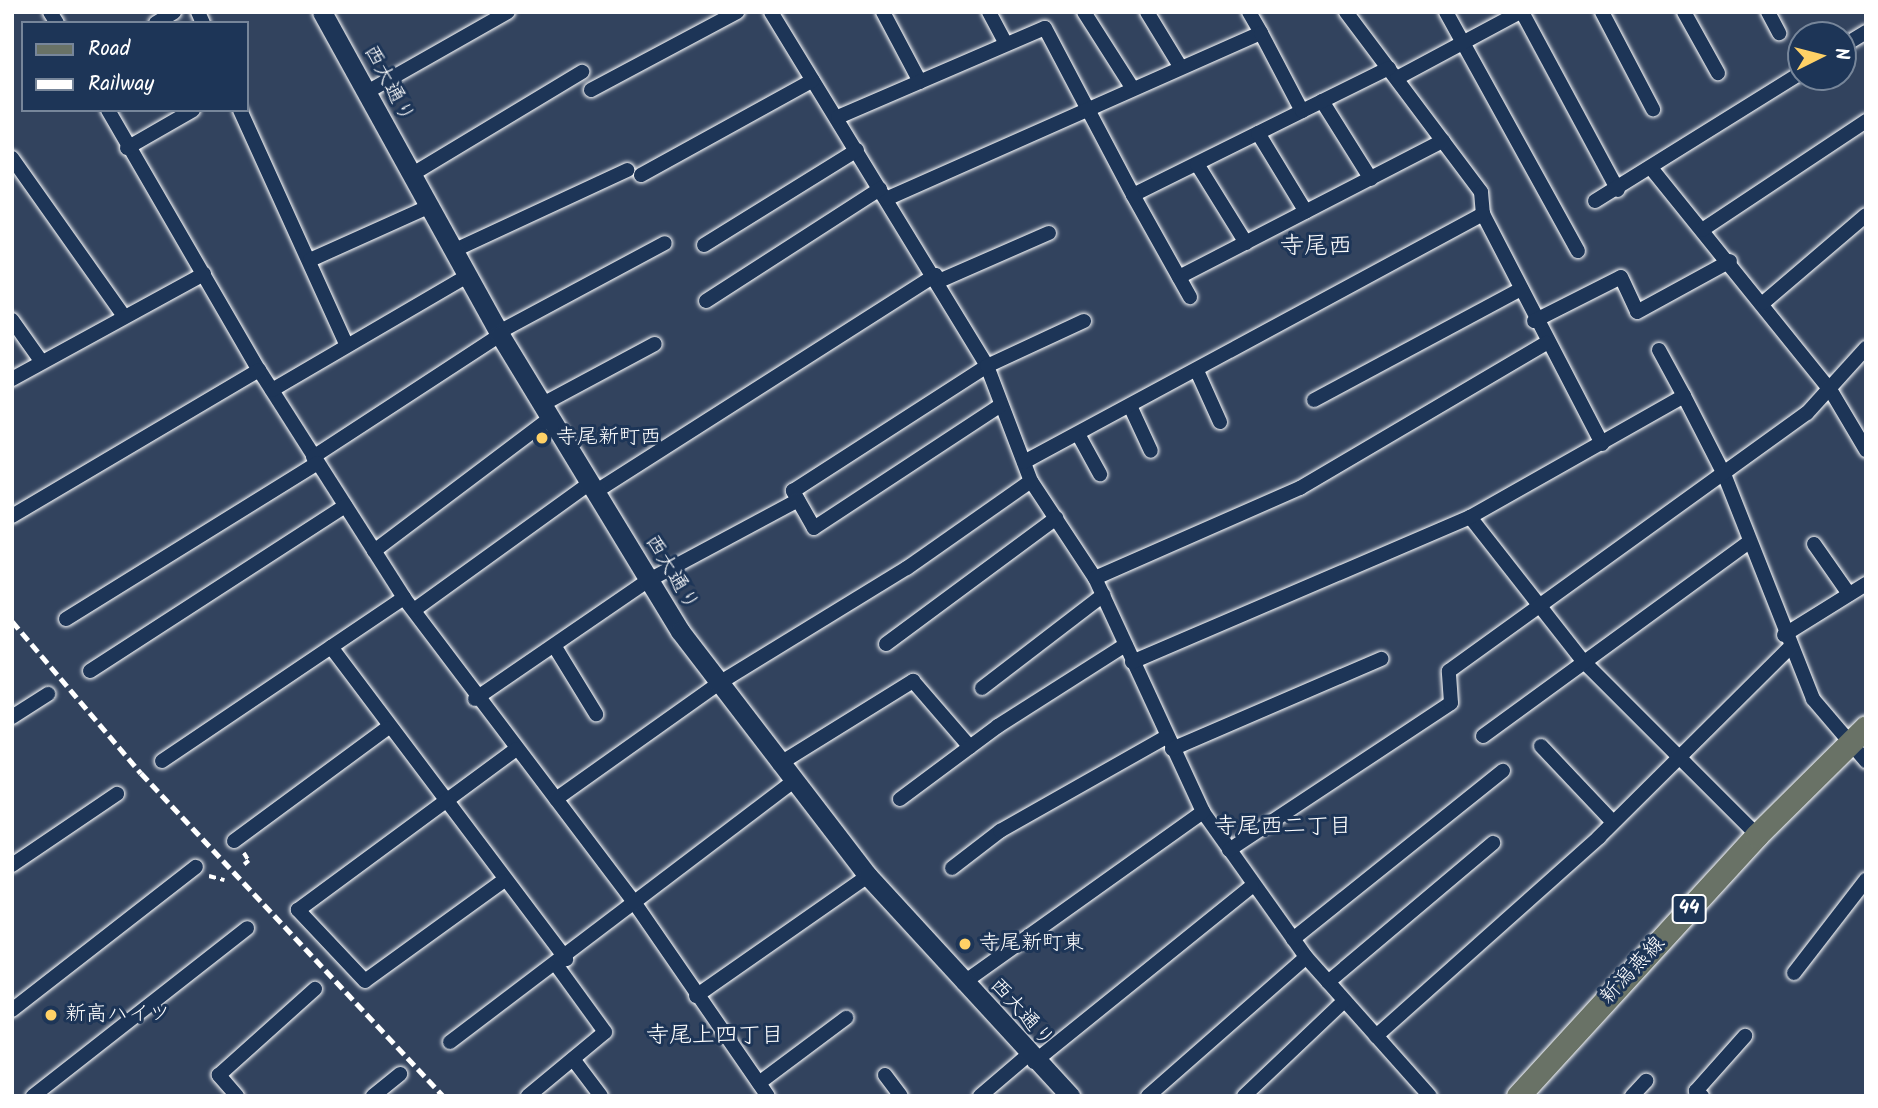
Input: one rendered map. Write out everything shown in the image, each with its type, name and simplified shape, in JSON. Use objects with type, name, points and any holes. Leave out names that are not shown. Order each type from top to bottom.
[{"type":"main road","name":"新潟燕線","points":[[1518,1096],[1757,835],[1858,735]]},
{"type":"street","name":"西大通り","points":[[322,12],[545,412],[649,580],[719,683],[868,876],[1062,1093]]},
{"type":"street","points":[[367,92],[508,12]]},
{"type":"street","points":[[591,90],[737,12]]},
{"type":"street","points":[[771,12],[937,278],[987,366],[1031,481],[1095,578],[1203,812],[1252,886],[1306,957],[1430,1096]]},
{"type":"street","points":[[883,12],[920,82]]},
{"type":"street","points":[[989,12],[1006,44]]},
{"type":"street","points":[[1084,12],[1133,89]]},
{"type":"street","points":[[1147,12],[1180,66]]},
{"type":"street","points":[[1249,12],[1302,111]]},
{"type":"street","points":[[1346,12],[1481,192],[1483,214],[1534,321],[1602,444]]},
{"type":"street","points":[[1446,12],[1578,251]]},
{"type":"street","points":[[1133,195],[1322,101],[1393,73],[1521,12],[1618,190]]},
{"type":"street","points":[[1602,12],[1653,109]]},
{"type":"street","points":[[1684,12],[1718,73]]},
{"type":"street","points":[[1768,12],[1779,33]]},
{"type":"street","points":[[838,117],[1045,28],[1190,297]]},
{"type":"street","points":[[706,301],[883,194],[1088,110],[1180,66],[1261,33]]},
{"type":"street","points":[[411,175],[582,72]]},
{"type":"street","points":[[455,250],[634,173],[813,80]]},
{"type":"street","points":[[1595,201],[1618,190],[1787,82]]},
{"type":"street","points":[[1322,101],[1371,178]]},
{"type":"street","points":[[109,112],[127,148],[205,274],[259,370],[404,598],[475,699],[556,799],[636,905],[696,996],[768,1096]]},
{"type":"street","points":[[127,148],[190,112]]},
{"type":"street","points":[[241,112],[346,344]]},
{"type":"street","points":[[1702,229],[1866,121]]},
{"type":"street","points":[[1258,133],[1306,212]]},
{"type":"street","points":[[1180,277],[1443,141]]},
{"type":"street","points":[[704,245],[857,150]]},
{"type":"street","points":[[12,158],[123,315]]},
{"type":"street","points":[[1197,164],[1246,243]]},
{"type":"street","points":[[1651,168],[1730,261],[1831,391],[1866,450]]},
{"type":"street","points":[[310,260],[428,206]]},
{"type":"street","points":[[1024,462],[1131,408],[1483,214]]},
{"type":"street","points":[[1763,303],[1866,215]]},
{"type":"street","points":[[414,610],[591,488],[937,278],[1049,233]]},
{"type":"street","points":[[66,619],[315,460],[500,333],[665,243]]},
{"type":"street","points":[[1534,321],[1621,277],[1637,312],[1730,261]]},
{"type":"street","points":[[12,379],[123,315],[205,274]]},
{"type":"street","points":[[272,390],[346,344],[468,275]]},
{"type":"street","points":[[1314,400],[1521,289]]},
{"type":"street","points":[[12,320],[40,361]]},
{"type":"street","points":[[1001,405],[814,528],[793,491],[987,366],[1084,321]]},
{"type":"street","points":[[1095,578],[1300,488],[1546,343]]},
{"type":"street","points":[[374,551],[545,412],[655,344]]},
{"type":"street","points":[[1229,850],[1451,703],[1449,671],[1724,474],[1831,391],[1866,348]]},
{"type":"street","points":[[1659,350],[1724,474],[1786,641],[1813,699],[1858,735],[1866,761]]},
{"type":"street","points":[[12,516],[259,370]]},
{"type":"street","points":[[1197,372],[1220,422]]},
{"type":"street","points":[[1132,662],[1470,517],[1684,396]]},
{"type":"street","points":[[1131,408],[1150,451]]},
{"type":"street","points":[[1078,434],[1100,474]]},
{"type":"street","points":[[556,799],[719,683],[907,568],[1031,481]]},
{"type":"street","points":[[475,699],[555,647],[649,580],[798,500]]},
{"type":"street","points":[[90,671],[345,506]]},
{"type":"street","points":[[1470,517],[1537,609],[1583,662],[1677,759],[1757,835]]},
{"type":"street","points":[[886,644],[1056,518]]},
{"type":"street","points":[[1483,736],[1749,542]]},
{"type":"street","points":[[1814,544],[1849,594]]},
{"type":"street","points":[[1376,1036],[1677,759],[1786,641],[1866,584]]},
{"type":"street","points":[[982,688],[1102,595]]},
{"type":"street","points":[[162,761],[404,598]]},
{"type":"street","points":[[900,799],[971,747],[1125,645]]},
{"type":"street","points":[[331,647],[387,728],[446,800],[561,962],[605,1032],[528,1096]]},
{"type":"street","points":[[555,647],[596,714]]},
{"type":"street","points":[[952,868],[1000,831],[1169,743],[1381,659]]},
{"type":"street","points":[[779,764],[913,681],[971,747]]},
{"type":"street","points":[[12,717],[48,694]]},
{"type":"street","points":[[234,841],[387,728]]},
{"type":"street","points":[[1541,746],[1612,821]]},
{"type":"street","points":[[503,881],[365,981],[298,909],[516,749]]},
{"type":"street","points":[[1293,939],[1503,771]]},
{"type":"street","points":[[450,1042],[561,962],[793,782]]},
{"type":"street","points":[[12,865],[117,794]]},
{"type":"street","points":[[963,983],[1203,812]]},
{"type":"street","points":[[1328,982],[1493,844]]},
{"type":"street","points":[[12,1010],[196,867]]},
{"type":"street","points":[[696,996],[868,876]]},
{"type":"street","points":[[1794,973],[1866,880]]},
{"type":"street","points":[[980,1096],[1252,886]]},
{"type":"street","points":[[33,1096],[247,928]]},
{"type":"street","points":[[1148,1096],[1306,957]]},
{"type":"street","points":[[237,1096],[219,1075],[315,989]]},
{"type":"street","points":[[1244,1096],[1344,1001]]},
{"type":"street","points":[[759,1083],[846,1018]]},
{"type":"street","points":[[1702,1096],[1696,1091],[1745,1036]]},
{"type":"street","points":[[573,1059],[601,1096]]},
{"type":"street","points":[[373,1096],[400,1074]]},
{"type":"street","points":[[885,1075],[901,1096]]},
{"type":"street","points":[[1632,1096],[1646,1081]]},
{"type":"railway","points":[[12,621],[141,773],[443,1096]]},
{"type":"place","name":"寺尾新町西","points":[[542,438]]},
{"type":"place","name":"寺尾新町東","points":[[965,944]]},
{"type":"place","name":"新高ハイツ","points":[[51,1015]]},
{"type":"district","name":"寺尾西","points":[[1316,247]]},
{"type":"district","name":"寺尾西二丁目","points":[[1283,827]]},
{"type":"district","name":"寺尾上四丁目","points":[[715,1036]]}]
